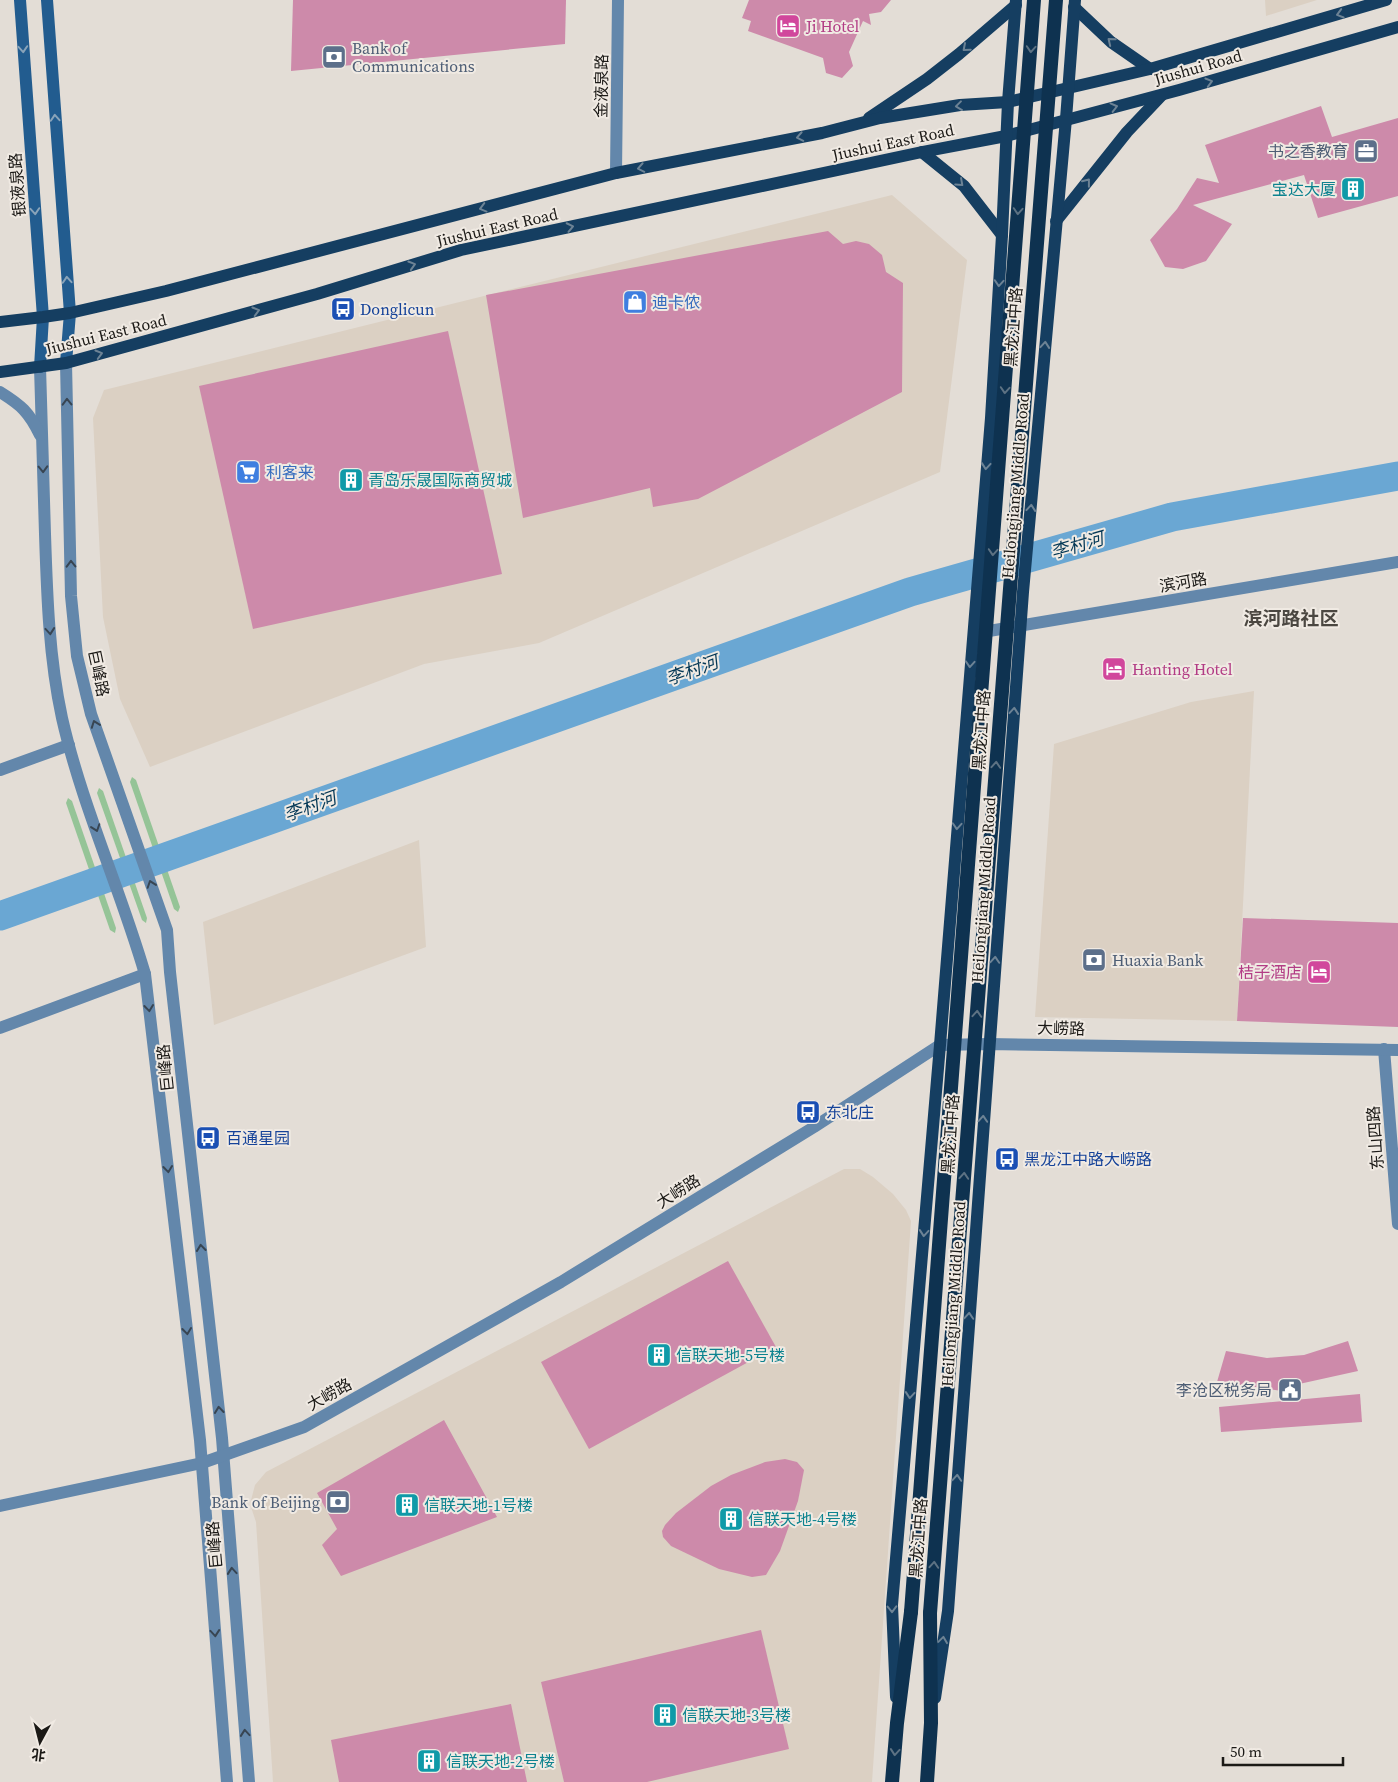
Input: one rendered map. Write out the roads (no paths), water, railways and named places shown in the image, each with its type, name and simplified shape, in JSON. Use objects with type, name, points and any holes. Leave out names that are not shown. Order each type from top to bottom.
[{"type":"highway","name":"黑龙江中路","points":[[897,1723],[911,1612],[1034,0]]},
{"type":"highway","name":"黑龙江中路","points":[[932,1723],[930,1613],[1056,0]]},
{"type":"highway","name":"Heilongjiang Middle Road","points":[[892,1782],[897,1723]]},
{"type":"highway","name":"Heilongjiang Middle Road","points":[[927,1782],[932,1723]]},
{"type":"main road","name":"银液泉路","points":[[20,0],[43,317],[40,367]]},
{"type":"main road","points":[[47,0],[70,313],[66,363]]},
{"type":"main road","name":"Jiushui Road","points":[[1008,102],[1069,86],[1150,69],[1386,0]]},
{"type":"main road","points":[[863,122],[934,74],[1016,2]]},
{"type":"main road","name":"Heilongjiang Middle Road","points":[[897,1723],[892,1604],[991,418],[1008,102],[1016,2]]},
{"type":"main road","points":[[1074,3],[1112,42],[1150,69]]},
{"type":"main road","name":"Heilongjiang Middle Road","points":[[932,1723],[948,1611],[988,1044],[1023,592],[1069,86],[1074,3]]},
{"type":"main road","name":"Jiushui Road","points":[[1006,136],[1162,95],[1398,27]]},
{"type":"main road","points":[[1056,221],[1127,132],[1162,95]]},
{"type":"main road","name":"Jiushui East Road","points":[[0,322],[70,313],[166,291],[616,173],[822,133],[880,118],[960,105],[1008,102]]},
{"type":"main road","name":"Jiushui East Road","points":[[0,372],[66,363],[317,294],[461,250],[922,152],[1006,136]]},
{"type":"main road","points":[[922,152],[964,186],[1002,235]]},
{"type":"street","name":"金液泉路","points":[[616,173],[618,0]]},
{"type":"street","name":"巨峰路","points":[[66,363],[71,596],[77,656],[91,714],[167,930],[171,982],[223,1456],[249,1782]]},
{"type":"street","name":"巨峰路","points":[[40,367],[47,602],[51,654],[69,745],[145,974],[202,1463],[227,1782]]},
{"type":"street","points":[[0,392],[16,402],[31,417],[42,439]]},
{"type":"street","name":"滨河路","points":[[972,634],[1398,562]]},
{"type":"street","points":[[0,770],[69,745]]},
{"type":"street","points":[[0,1028],[145,974]]},
{"type":"street","name":"大崂路","points":[[0,1506],[202,1463],[304,1427],[562,1282],[814,1126],[940,1045],[988,1044],[1398,1050]]},
{"type":"street","name":"东山四路","points":[[1384,1049],[1398,1224]]},
{"type":"waterway","name":"李村河","points":[[0,916],[910,592],[1172,517],[1398,476]]},
{"type":"place","name":"Ji Hotel","points":[[788,26]]},
{"type":"place","name":"Bank of Communications","points":[[334,57]]},
{"type":"place","name":"书之香教育","points":[[1366,151]]},
{"type":"place","name":"宝达大厦","points":[[1353,189]]},
{"type":"place","name":"迪卡侬","points":[[635,302]]},
{"type":"place","name":"Donglicun","points":[[343,309]]},
{"type":"place","name":"利客来","points":[[248,472]]},
{"type":"place","name":"青岛乐晟国际商贸城","points":[[351,480]]},
{"type":"place","name":"Hanting Hotel","points":[[1114,669]]},
{"type":"place","name":"Huaxia Bank","points":[[1094,960]]},
{"type":"place","name":"桔子酒店","points":[[1319,972]]},
{"type":"place","name":"东北庄","points":[[808,1112]]},
{"type":"place","name":"百通星园","points":[[208,1138]]},
{"type":"place","name":"黑龙江中路大崂路","points":[[1007,1159]]},
{"type":"place","name":"信联天地-5号楼","points":[[659,1355]]},
{"type":"place","name":"李沧区税务局","points":[[1290,1390]]},
{"type":"place","name":"Bank of Beijing","points":[[338,1502]]},
{"type":"place","name":"信联天地-1号楼","points":[[407,1505]]},
{"type":"place","name":"信联天地-4号楼","points":[[731,1519]]},
{"type":"place","name":"信联天地-3号楼","points":[[665,1715]]},
{"type":"place","name":"信联天地-2号楼","points":[[429,1761]]},
{"type":"district","name":"滨河路社区","points":[[1291,618]]}]
